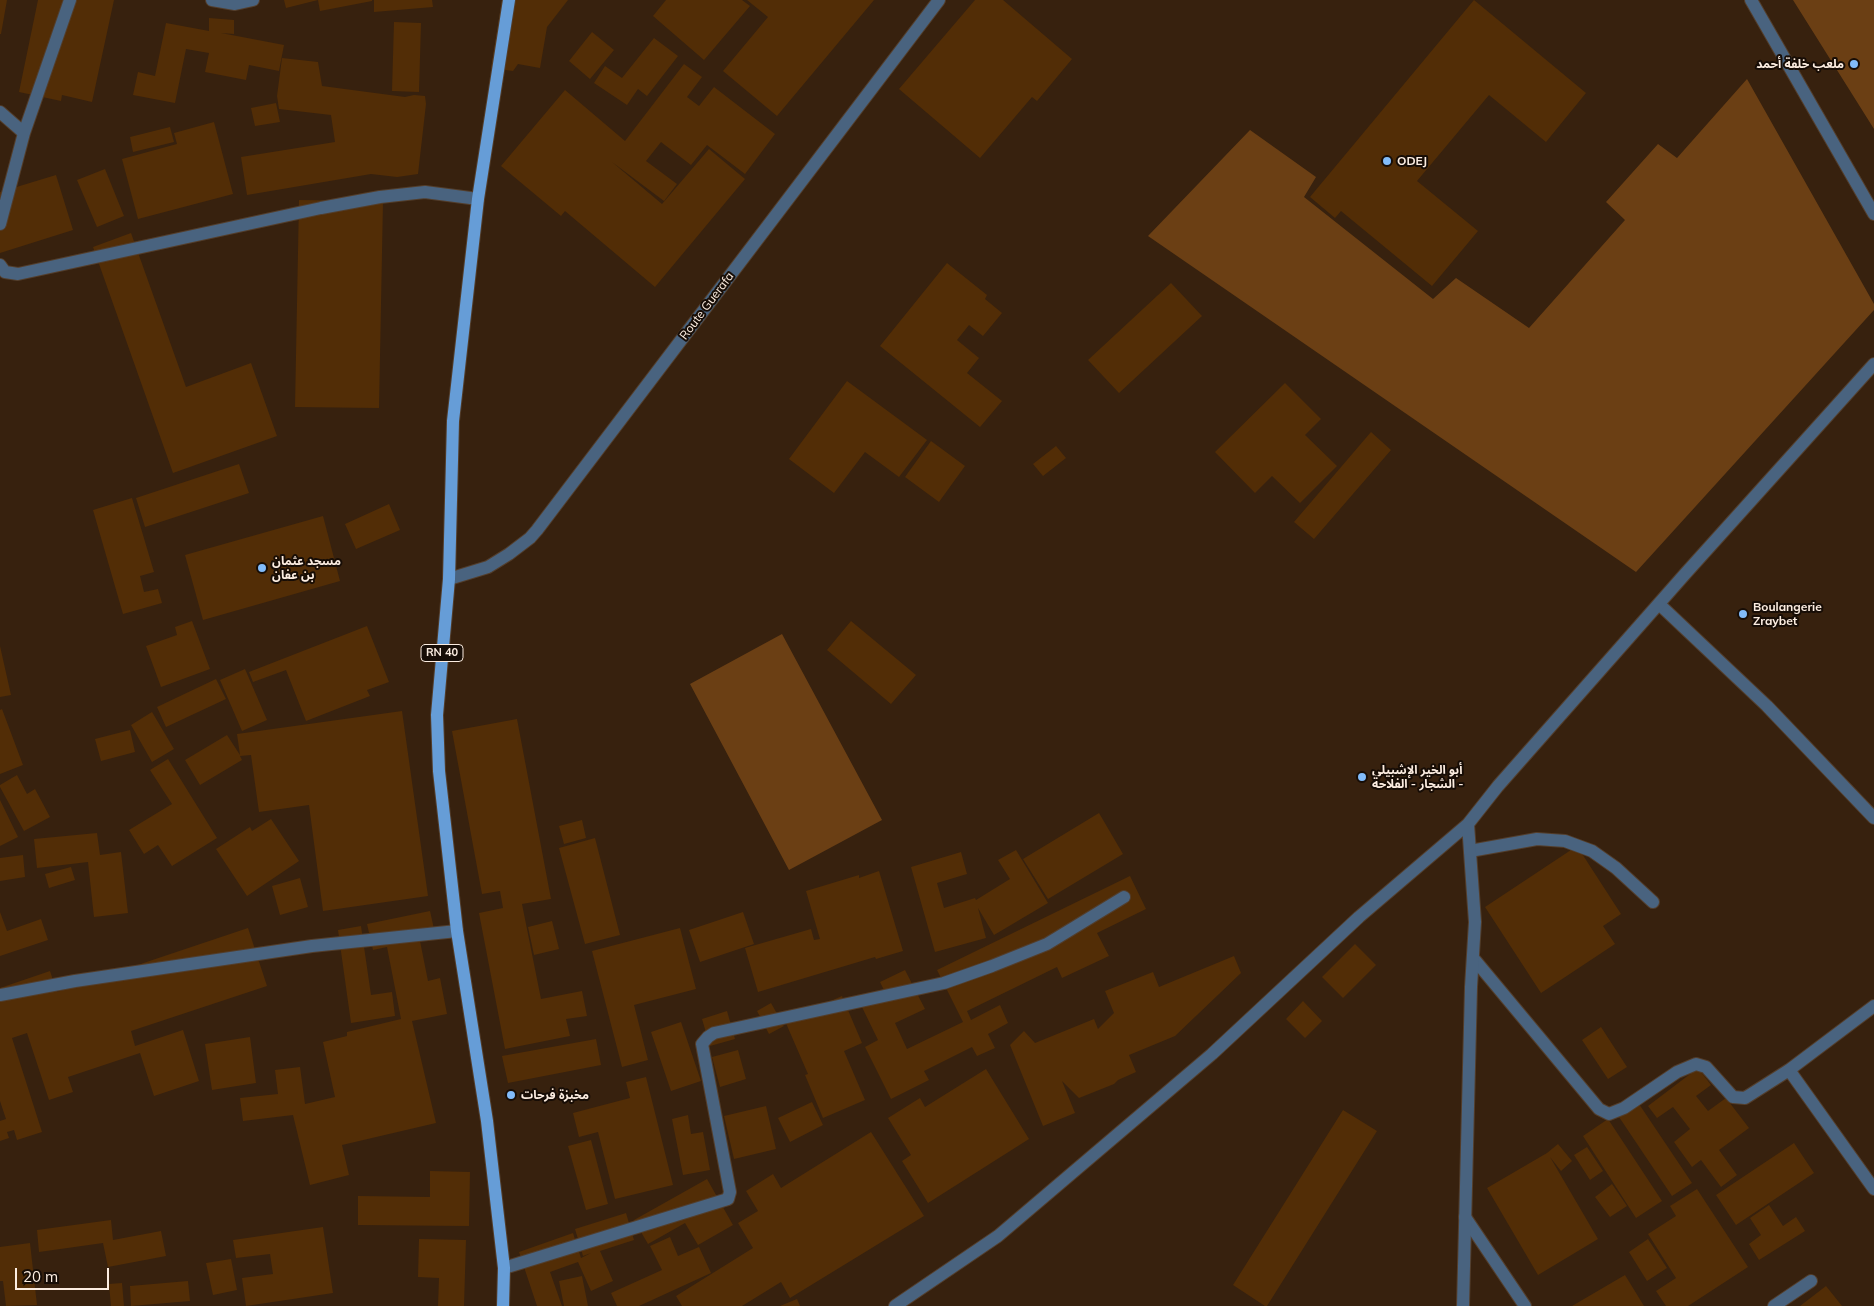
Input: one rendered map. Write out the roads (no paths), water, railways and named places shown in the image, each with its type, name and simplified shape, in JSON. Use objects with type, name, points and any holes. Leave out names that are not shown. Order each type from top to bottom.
[{"type":"main road","name":"RN 40","points":[[503,1306],[504,1268],[487,1121],[457,931],[439,770],[436,714],[449,579],[453,421],[478,199],[509,0]]},
{"type":"street","points":[[0,224],[24,133],[70,0]]},
{"type":"street","points":[[212,0],[235,4],[253,0]]},
{"type":"street","name":"Route Guerafa","points":[[449,579],[488,567],[509,554],[534,534],[939,0]]},
{"type":"street","points":[[1751,0],[1874,214]]},
{"type":"street","points":[[0,112],[24,133]]},
{"type":"street","points":[[0,265],[5,272],[18,274],[302,212],[380,197],[426,192],[478,199]]},
{"type":"street","points":[[895,1306],[998,1236],[1212,1054],[1359,917],[1468,824],[1498,786],[1874,364]]},
{"type":"street","points":[[1659,604],[1767,706],[1872,813]]},
{"type":"street","points":[[1463,1306],[1475,922],[1468,824]]},
{"type":"street","points":[[1470,851],[1537,839],[1565,841],[1592,851],[1616,868],[1653,902]]},
{"type":"street","points":[[504,1268],[728,1199],[730,1192],[702,1044],[708,1036],[714,1033],[944,983],[1047,944],[1124,897]]},
{"type":"street","points":[[0,995],[75,981],[302,948],[457,931]]},
{"type":"street","points":[[1474,959],[1599,1109],[1609,1114],[1624,1108],[1691,1064],[1706,1067],[1733,1096],[1745,1098],[1789,1070],[1874,1006]]},
{"type":"street","points":[[1789,1070],[1874,1189]]},
{"type":"street","points":[[1465,1217],[1525,1306]]},
{"type":"street","points":[[1774,1306],[1811,1281]]},
{"type":"place","name":"ملعب خلفة أحمد","points":[[1854,64]]},
{"type":"place","name":"ODEJ","points":[[1387,161]]},
{"type":"place","name":"مسجد عثمان بن عفان","points":[[262,568]]},
{"type":"place","name":"Boulangerie Zraybet","points":[[1743,614]]},
{"type":"place","name":"أبو الخير الإشبيلي الشجار - الفلاحة -","points":[[1362,777]]},
{"type":"place","name":"مخبزة فرحات","points":[[511,1095]]}]
